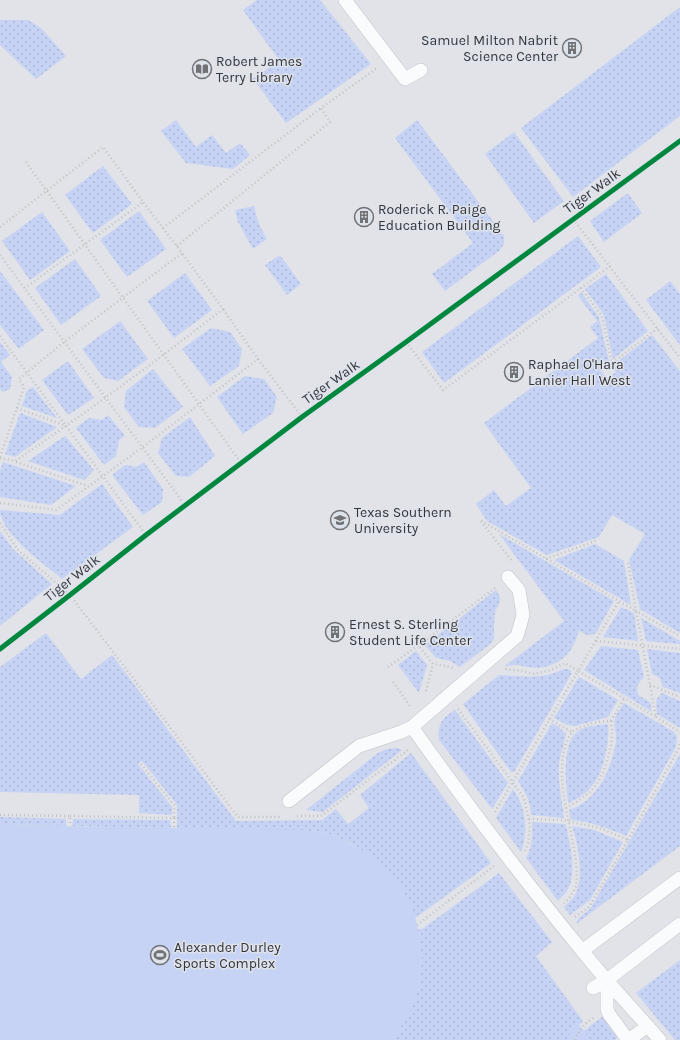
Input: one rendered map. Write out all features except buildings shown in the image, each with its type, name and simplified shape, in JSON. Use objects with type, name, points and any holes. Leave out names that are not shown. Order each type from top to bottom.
[{"type":"lane","points":[[345,0],[405,79],[421,70]]},
{"type":"lane","points":[[289,801],[359,746],[401,732],[415,723],[517,636],[523,615],[518,590],[508,577]]},
{"type":"lane","points":[[415,723],[421,740],[510,861],[582,951],[660,1040]]},
{"type":"lane","points":[[582,951],[680,878]]},
{"type":"lane","points":[[593,988],[607,980],[680,924]]},
{"type":"lane","points":[[607,980],[606,1009],[628,1040],[648,1026]]},
{"type":"path","points":[[163,228],[389,58]]},
{"type":"path","points":[[177,246],[330,122],[321,108]]},
{"type":"path","points":[[0,226],[103,147],[302,417]]},
{"type":"path","points":[[26,162],[163,356],[241,463]]},
{"type":"path","points":[[24,288],[143,202]]},
{"type":"path","points":[[573,219],[680,358]]},
{"type":"path","points":[[88,486],[0,457],[24,386],[19,379],[64,342],[182,253]]},
{"type":"path","points":[[0,255],[185,505]]},
{"type":"path","points":[[406,342],[443,390],[610,266]]},
{"type":"path","points":[[581,288],[602,316],[612,363],[658,328]]},
{"type":"path","points":[[15,461],[163,356],[223,309]]},
{"type":"path","points":[[0,336],[146,535]]},
{"type":"path","points":[[400,347],[413,338]]},
{"type":"path","points":[[0,503],[56,510],[143,448],[258,359]]},
{"type":"path","points":[[17,408],[66,426]]},
{"type":"path","points":[[235,468],[247,458]]},
{"type":"path","points":[[179,510],[191,501]]},
{"type":"path","points":[[388,667],[518,570],[480,520],[680,636]]},
{"type":"path","points":[[0,523],[18,550],[70,595],[238,817],[284,816]]},
{"type":"path","points":[[140,540],[151,531]]},
{"type":"path","points":[[546,559],[598,540]]},
{"type":"path","points":[[628,563],[656,717]]},
{"type":"path","points":[[485,828],[619,601]]},
{"type":"path","points":[[415,641],[433,664],[451,667],[467,679]]},
{"type":"path","points":[[596,641],[680,649]]},
{"type":"path","points":[[482,666],[535,674],[551,670],[565,663],[680,732]]},
{"type":"path","points":[[393,682],[415,723]]},
{"type":"path","points":[[650,685],[680,697]]},
{"type":"path","points":[[416,925],[510,861],[523,856],[528,844],[530,826],[524,798],[448,695]]},
{"type":"path","points":[[566,808],[577,802],[592,790],[600,779],[611,746],[613,732],[610,721],[624,699]]},
{"type":"path","points":[[549,719],[572,732]]},
{"type":"path","points":[[551,913],[570,898],[576,886],[577,870],[566,808],[563,777],[563,758],[568,738],[572,732],[584,726],[599,721],[610,721]]},
{"type":"path","points":[[291,816],[321,816],[421,740]]},
{"type":"path","points":[[562,926],[590,907],[680,744]]},
{"type":"path","points":[[141,764],[174,805],[174,828]]},
{"type":"path","points":[[0,815],[174,818]]},
{"type":"path","points":[[70,816],[70,826]]},
{"type":"path","points":[[528,819],[568,821],[600,828],[628,840]]},
{"type":"shaded area","points":[[257,0],[320,0],[371,64],[286,123],[253,79],[279,60],[243,10]]},
{"type":"shaded area","points":[[680,7],[680,116],[573,197],[521,128]]},
{"type":"shaded area","points":[[0,20],[28,20],[41,28],[66,56],[36,79],[0,45]]},
{"type":"shaded area","points":[[176,120],[196,147],[212,135],[226,153],[240,143],[250,155],[233,169],[186,163],[161,131]]},
{"type":"shaded area","points":[[417,120],[504,236],[504,244],[499,251],[445,291],[432,274],[473,243],[395,138]]},
{"type":"shaded area","points":[[514,132],[564,201],[534,223],[485,154]]},
{"type":"shaded area","points":[[103,166],[132,204],[93,233],[65,195]]},
{"type":"shaded area","points":[[628,193],[642,213],[604,242],[590,221]]},
{"type":"shaded area","points":[[254,206],[262,231],[267,239],[253,249],[238,222],[235,210]]},
{"type":"shaded area","points":[[139,211],[166,249],[127,277],[100,240]]},
{"type":"shaded area","points":[[42,212],[70,251],[30,280],[2,241]]},
{"type":"shaded area","points":[[578,236],[601,267],[444,383],[422,352]]},
{"type":"shaded area","points":[[280,255],[301,284],[287,295],[265,265]]},
{"type":"shaded area","points":[[75,259],[101,296],[61,325],[35,288]]},
{"type":"shaded area","points":[[0,271],[44,330],[19,349],[0,325]]},
{"type":"shaded area","points":[[185,273],[212,310],[174,338],[147,301]]},
{"type":"shaded area","points":[[606,274],[648,331],[613,359],[604,315],[585,289]]},
{"type":"shaded area","points":[[670,281],[680,294],[680,345],[646,300]]},
{"type":"shaded area","points":[[581,292],[599,317],[609,362],[600,369],[607,379],[616,372],[612,366],[652,335],[680,371],[680,633],[640,609],[629,560],[645,534],[612,515],[599,537],[547,555],[487,521],[476,504],[494,490],[506,506],[531,488],[484,423],[598,338],[590,327],[597,321],[578,296]]},
{"type":"shaded area","points":[[120,321],[148,359],[118,381],[104,378],[82,349]]},
{"type":"shaded area","points":[[211,328],[230,332],[242,349],[239,366],[210,386],[182,349]]},
{"type":"shaded area","points":[[0,342],[10,355],[1,362],[12,377],[10,389],[2,392],[0,388]]},
{"type":"shaded area","points":[[68,361],[94,398],[68,415],[42,380]]},
{"type":"shaded area","points":[[153,369],[183,407],[155,428],[139,427],[124,407],[126,391]]},
{"type":"shaded area","points":[[245,376],[264,379],[277,397],[273,413],[243,434],[217,397]]},
{"type":"shaded area","points":[[33,387],[57,418],[22,406],[27,391]]},
{"type":"shaded area","points":[[20,413],[57,427],[15,457],[5,454]]},
{"type":"shaded area","points":[[108,415],[125,436],[119,440],[116,456],[104,465],[76,428],[89,418],[102,420]]},
{"type":"shaded area","points":[[190,417],[215,456],[189,477],[176,476],[158,453],[162,438]]},
{"type":"shaded area","points":[[65,436],[94,470],[84,480],[28,461]]},
{"type":"shaded area","points":[[3,462],[76,486],[51,505],[0,497],[0,471]]},
{"type":"shaded area","points":[[144,462],[163,489],[162,502],[143,515],[112,475],[125,465],[137,467]]},
{"type":"shaded area","points":[[102,484],[133,527],[62,579],[24,548],[7,528],[2,519],[0,510],[60,515]]},
{"type":"shaded area","points":[[0,531],[13,549],[52,584],[0,626]]},
{"type":"shaded area","points":[[499,534],[614,601],[596,633],[587,635],[579,630],[574,644],[566,656],[554,664],[539,668],[518,665],[505,666],[564,621]]},
{"type":"shaded area","points":[[595,544],[624,561],[631,605],[554,560]]},
{"type":"shaded area","points":[[496,590],[500,597],[499,604],[495,612],[493,641],[460,667],[450,661],[436,658],[425,645]]},
{"type":"shaded area","points":[[621,607],[634,613],[638,641],[603,637]]},
{"type":"shaded area","points":[[641,618],[680,641],[680,644],[646,641]]},
{"type":"shaded area","points":[[46,633],[81,679],[112,655],[236,821],[322,820],[336,809],[348,824],[369,808],[360,795],[411,753],[491,863],[414,919],[405,895],[390,874],[361,849],[334,836],[324,833],[300,830],[177,828],[177,805],[142,761],[138,764],[172,807],[172,815],[139,813],[139,795],[0,792],[0,667]]},
{"type":"shaded area","points":[[601,646],[638,650],[644,677],[638,685],[638,695],[650,702],[652,712],[584,670]]},
{"type":"shaded area","points":[[647,649],[680,653],[680,693],[663,687],[660,678],[652,674]]},
{"type":"shaded area","points":[[416,651],[427,665],[419,693],[398,665]]},
{"type":"shaded area","points":[[563,669],[568,669],[571,671],[571,675],[514,772],[511,772],[463,704],[499,675],[540,676],[548,675]]},
{"type":"shaded area","points":[[579,677],[618,700],[608,717],[575,726],[567,725],[554,718]]},
{"type":"shaded area","points":[[662,693],[680,701],[680,728],[657,714],[656,700]]},
{"type":"shaded area","points":[[624,703],[671,730],[677,736],[675,749],[626,836],[586,822],[571,820],[569,810],[588,800],[602,783],[614,751],[616,741],[614,724],[615,719]]},
{"type":"shaded area","points":[[455,710],[508,783],[492,809],[439,740],[441,722]]},
{"type":"shaded area","points":[[552,723],[566,734],[559,765],[564,818],[531,815],[529,801],[518,781]]},
{"type":"shaded area","points":[[608,724],[606,754],[595,782],[580,797],[568,803],[566,786],[566,757],[571,739],[576,733],[583,729],[591,726]]},
{"type":"shaded area","points":[[397,748],[402,750],[323,812],[306,810],[378,753],[387,749]]},
{"type":"shaded area","points":[[680,754],[680,846],[576,924],[579,918],[590,909]]},
{"type":"shaded area","points":[[513,789],[521,803],[525,819],[525,836],[521,852],[496,818]]},
{"type":"shaded area","points":[[0,817],[66,819],[66,826],[0,825]]},
{"type":"shaded area","points":[[73,819],[170,820],[171,828],[72,826]]},
{"type":"shaded area","points":[[532,822],[566,824],[573,865],[571,882],[565,894],[558,901],[526,858],[531,845]]},
{"type":"shaded area","name":"Alexander Durley Sports Complex","points":[[0,825],[305,830],[326,833],[336,837],[379,862],[398,882],[410,903],[419,932],[421,963],[417,993],[408,1016],[391,1040],[0,1040]]},
{"type":"shaded area","points":[[572,826],[594,830],[623,842],[590,900],[570,915],[564,907],[576,893],[580,877],[578,850]]},
{"type":"shaded area","points":[[499,873],[552,942],[536,956],[583,1021],[575,1029],[570,1040],[391,1040],[408,1014],[418,988],[421,975],[421,945],[418,929],[422,929]]},
{"type":"shaded area","points":[[680,960],[680,1040],[675,1040],[636,993]]},
{"type":"shaded area","points":[[602,1017],[617,1037],[616,1040],[579,1040],[582,1032]]},
{"type":"shaded area","points":[[576,1021],[591,1040],[567,1040]]},
{"type":"cycle path","name":"Tiger Walk","points":[[0,649],[146,535],[302,417],[680,141]]},
{"type":"place","name":"Samuel Milton Nabrit Science Center","points":[[572,48]]},
{"type":"place","name":"Robert James Terry Library","points":[[202,69]]},
{"type":"place","name":"Roderick R. Paige Education Building","points":[[364,217]]},
{"type":"place","name":"Raphael O'Hara Lanier Hall West","points":[[514,372]]},
{"type":"place","name":"Texas Southern University","points":[[340,520]]},
{"type":"place","name":"Ernest S. Sterling Student Life Center","points":[[335,632]]},
{"type":"place","name":"Alexander Durley Sports Complex","points":[[160,955]]}]
